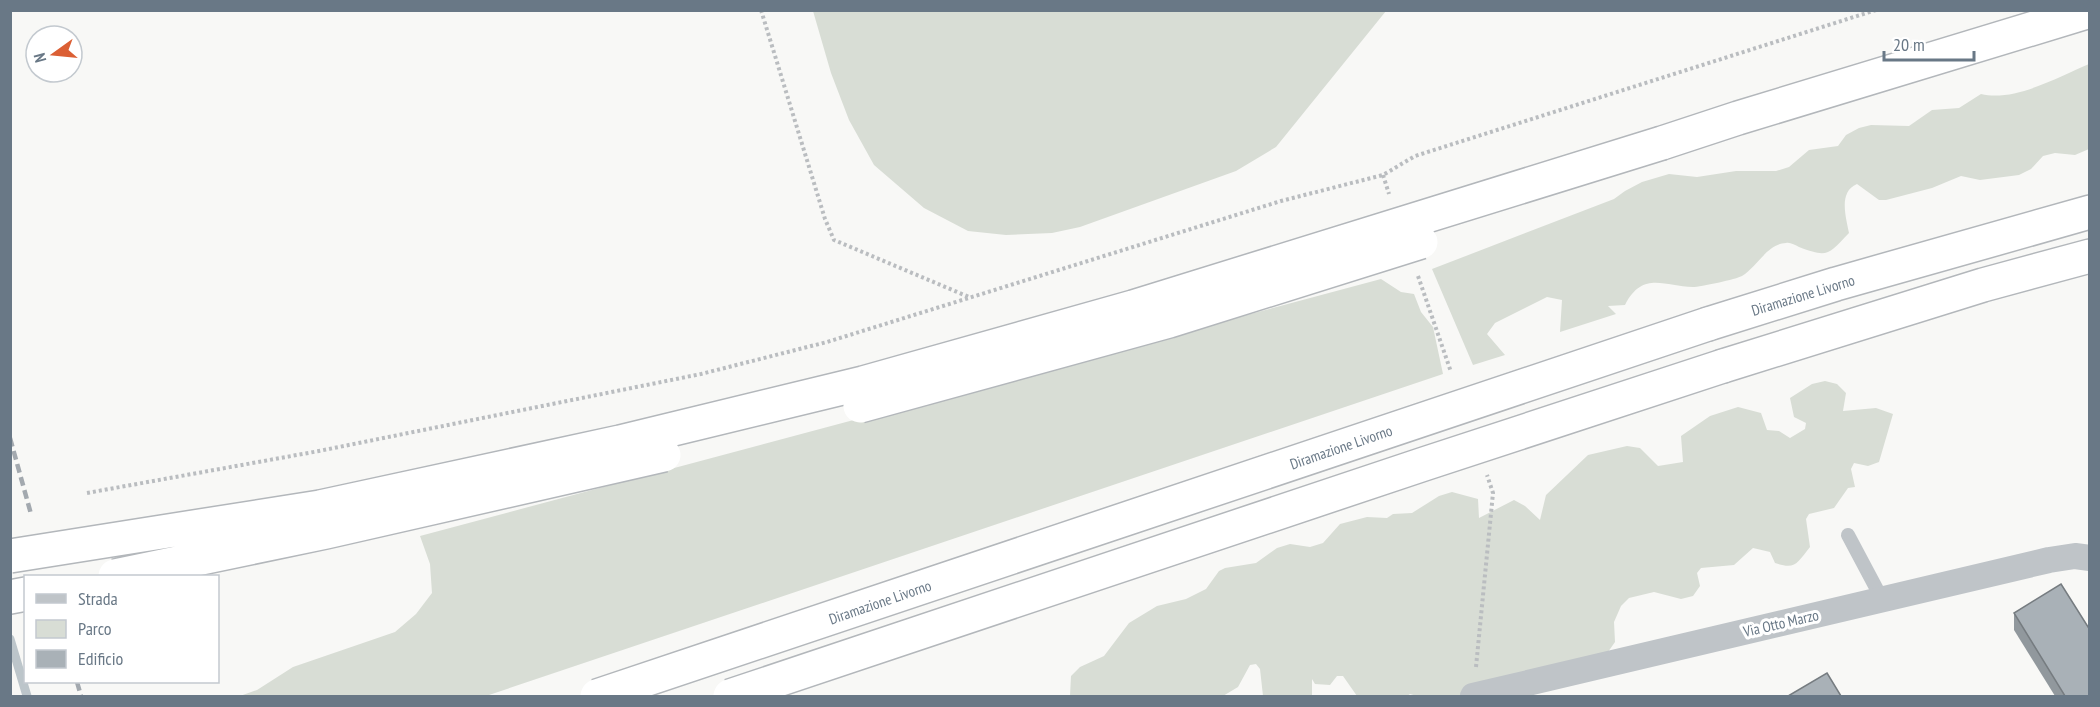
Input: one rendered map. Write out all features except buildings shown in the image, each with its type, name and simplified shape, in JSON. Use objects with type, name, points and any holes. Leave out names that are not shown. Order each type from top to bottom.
[{"type":"highway","points":[[120,575],[326,532],[609,468],[916,392],[1169,321],[1663,154],[1738,118],[2090,11]]},
{"type":"highway","points":[[10,556],[321,507],[620,442],[863,382],[1133,308],[1663,154],[1740,140],[2090,35]]},
{"type":"highway","name":"Diramazione Livorno","points":[[597,696],[1708,324],[1836,284],[2090,212]]},
{"type":"highway","points":[[730,696],[1723,366],[1983,285],[2090,256]]},
{"type":"street","name":"Via Otto Marzo","points":[[1473,696],[2049,560],[2075,556],[2090,558]]},
{"type":"lane","points":[[1848,534],[1882,599]]},
{"type":"path","points":[[761,10],[825,219],[834,240],[969,298]]},
{"type":"path","points":[[87,493],[319,451],[701,374],[827,342],[1281,201],[1383,175],[1415,156],[1876,10]]},
{"type":"path","points":[[1383,175],[1390,198]]},
{"type":"path","points":[[1415,267],[1451,372]]},
{"type":"path","points":[[1473,696],[1493,493],[1487,474]]},
{"type":"green space","points":[[813,10],[1386,11],[1276,147],[1236,171],[1080,227],[1052,233],[1006,235],[968,231],[924,208],[874,165],[849,120],[831,73]]},
{"type":"green space","points":[[2089,64],[2089,149],[2075,155],[2055,153],[2043,156],[2031,169],[2019,175],[1980,180],[1961,176],[1932,188],[1886,200],[1879,200],[1857,184],[1847,193],[1845,199],[1849,233],[1832,250],[1816,253],[1789,243],[1779,244],[1742,276],[1693,287],[1664,283],[1647,284],[1639,287],[1625,305],[1608,306],[1616,314],[1560,332],[1562,300],[1547,297],[1495,323],[1487,334],[1505,355],[1473,365],[1432,269],[1614,199],[1642,182],[1669,174],[1697,177],[1736,171],[1776,171],[1789,167],[1809,150],[1838,146],[1846,135],[1859,128],[1871,125],[1909,126],[1932,110],[1959,108],[1981,94],[2008,95],[2036,87]]},
{"type":"green space","points":[[1381,279],[1401,292],[1414,294],[1421,312],[1433,327],[1443,374],[486,696],[240,696],[257,690],[293,667],[395,632],[416,614],[432,593],[430,564],[420,536]]},
{"type":"green space","points":[[1825,381],[1837,384],[1846,393],[1843,411],[1876,408],[1893,414],[1879,462],[1868,466],[1854,463],[1851,469],[1855,487],[1848,488],[1834,508],[1809,514],[1806,519],[1810,547],[1796,564],[1787,566],[1775,563],[1770,552],[1753,548],[1734,565],[1701,568],[1697,573],[1700,586],[1693,596],[1681,599],[1654,592],[1629,598],[1621,606],[1614,622],[1615,642],[1601,662],[1458,696],[1410,694],[1407,696],[1357,696],[1343,676],[1337,676],[1330,685],[1315,684],[1312,679],[1312,695],[1310,696],[1263,696],[1260,669],[1256,664],[1250,665],[1238,687],[1223,696],[1070,696],[1071,676],[1080,667],[1104,656],[1129,623],[1157,606],[1186,599],[1206,589],[1219,571],[1225,568],[1256,563],[1277,548],[1290,544],[1310,547],[1323,543],[1340,524],[1367,517],[1387,518],[1393,514],[1412,513],[1439,496],[1452,492],[1478,499],[1479,518],[1514,500],[1525,506],[1540,520],[1546,495],[1588,455],[1627,446],[1640,448],[1658,466],[1683,462],[1681,436],[1710,416],[1738,407],[1761,413],[1767,430],[1779,431],[1790,438],[1805,429],[1806,423],[1794,417],[1790,398],[1812,384]]},
{"type":"waterway","points":[[10,639],[27,696]]},
{"type":"railway","points":[[10,438],[31,514]]},
{"type":"railway","points":[[77,683],[81,696]]}]
